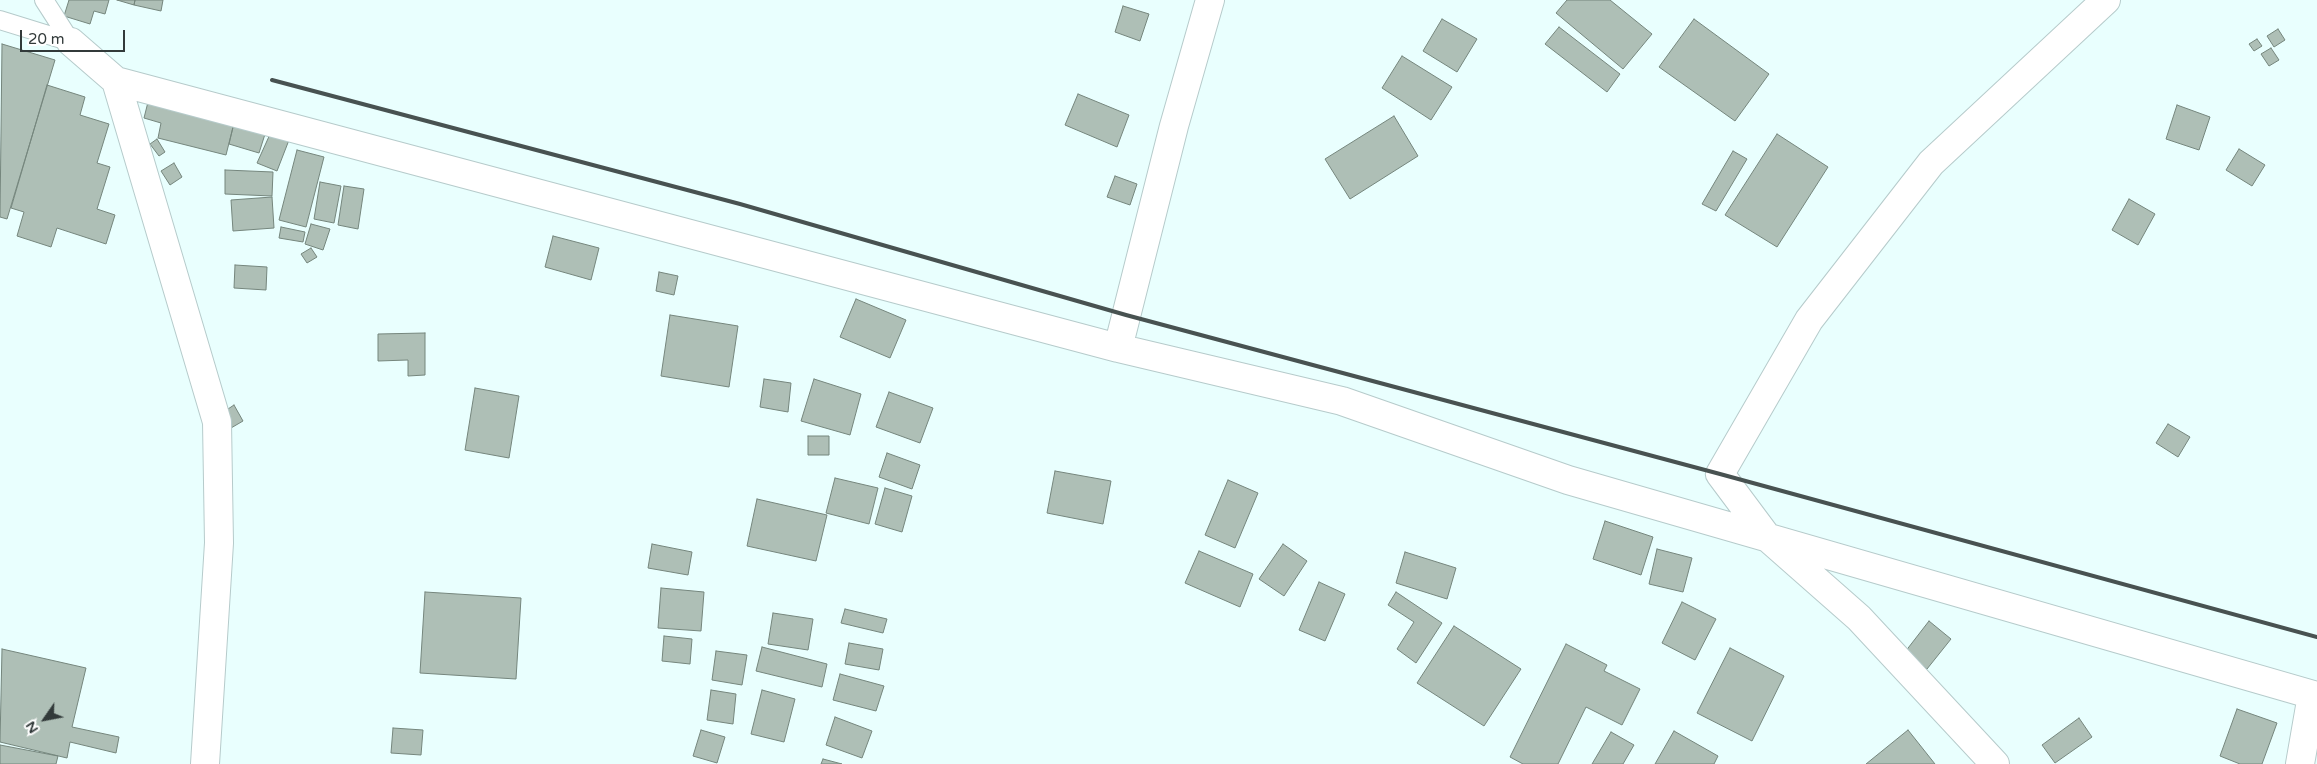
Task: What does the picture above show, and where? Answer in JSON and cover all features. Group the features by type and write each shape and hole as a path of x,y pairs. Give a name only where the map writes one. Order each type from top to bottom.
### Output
{"street":[{"path":"1118,348 1174,126 1210,0"},
{"path":"1995,764 1859,618 1767,537 1720,474 1809,320 1930,163 2106,0"},
{"path":"71,42 116,80 1118,348 1342,401 1568,480 2314,696 2300,764"},
{"path":"116,80 217,422 220,543 205,764"}],"lane":[{"path":"44,0 71,42"},
{"path":"0,20 71,42"}],"building":[{"path":"69,0 109,0 105,14 94,11 90,24 64,16"},
{"path":"117,0 135,0 134,5"},
{"path":"135,0 163,0 161,11 134,5"},
{"path":"1567,0 1610,0 1652,34 1623,69 1556,13"},
{"path":"1123,6 1149,14 1140,41 1115,32"},
{"path":"1442,19 1477,39 1457,72 1423,51"},
{"path":"1694,19 1769,74 1735,121 1659,67"},
{"path":"1559,27 1620,74 1607,92 1545,44"},
{"path":"2278,29 2285,40 2274,47 2267,36"},
{"path":"2257,39 2262,46 2254,51 2249,44"},
{"path":"2,44 55,60 7,219 0,217"},
{"path":"2271,48 2279,60 2269,66 2261,54"},
{"path":"1402,56 1452,87 1431,120 1382,88"},
{"path":"47,85 85,97 80,115 109,124 97,163 110,167 97,209 115,215 106,244 57,228 51,247 17,236 24,212 11,208"},
{"path":"1078,94 1129,115 1117,147 1065,125"},
{"path":"148,102 234,123 226,155 158,138 161,123 144,118"},
{"path":"2177,105 2210,117 2199,150 2166,139"},
{"path":"1394,116 1418,156 1350,199 1325,159"},
{"path":"234,123 266,131 259,153 229,144"},
{"path":"271,132 289,140 277,171 257,163"},
{"path":"1777,134 1828,167 1777,247 1725,215"},
{"path":"157,139 165,152 159,156 150,144"},
{"path":"2239,149 2265,165 2252,186 2226,170"},
{"path":"297,150 324,157 306,227 279,220"},
{"path":"1733,151 1747,159 1716,211 1702,204"},
{"path":"174,163 182,177 170,185 161,171"},
{"path":"225,170 273,172 272,196 225,194"},
{"path":"1115,176 1137,184 1130,205 1107,197"},
{"path":"320,182 341,186 334,223 314,219"},
{"path":"344,186 364,189 358,229 338,225"},
{"path":"272,197 274,228 233,231 231,200"},
{"path":"2129,199 2155,214 2138,245 2112,230"},
{"path":"311,224 330,229 323,250 305,244"},
{"path":"281,227 305,232 303,242 279,238"},
{"path":"553,236 599,248 591,280 545,267"},
{"path":"311,248 317,257 307,263 301,254"},
{"path":"235,265 267,267 266,290 234,288"},
{"path":"659,272 678,276 674,295 656,291"},
{"path":"856,299 906,320 890,358 840,337"},
{"path":"670,315 738,326 729,387 661,376"},
{"path":"425,333 425,375 408,376 408,360 378,361 378,334"},
{"path":"764,379 791,383 788,412 760,407"},
{"path":"814,379 861,394 850,435 801,421"},
{"path":"475,388 519,396 509,458 465,450"},
{"path":"889,392 933,408 920,443 876,427"},
{"path":"234,405 243,421 231,428 222,413"},
{"path":"2168,424 2190,437 2178,457 2156,443"},
{"path":"808,436 829,436 829,455 808,455"},
{"path":"887,453 920,465 912,489 879,477"},
{"path":"1055,471 1111,481 1103,524 1047,513"},
{"path":"835,478 878,488 869,524 826,513"},
{"path":"1228,480 1258,493 1235,548 1205,535"},
{"path":"885,488 912,496 902,532 875,524"},
{"path":"757,499 827,515 816,561 747,546"},
{"path":"1605,521 1653,537 1641,575 1593,559"},
{"path":"652,544 692,552 688,575 648,568"},
{"path":"1283,544 1307,561 1284,596 1259,579"},
{"path":"1657,549 1692,558 1683,592 1649,584"},
{"path":"1199,551 1253,574 1240,607 1185,583"},
{"path":"1405,552 1456,568 1447,599 1396,583"},
{"path":"1319,582 1345,594 1325,641 1299,630"},
{"path":"661,588 704,592 701,631 658,628"},
{"path":"425,592 521,598 516,679 420,673"},
{"path":"1396,592 1442,623 1416,663 1397,649 1414,622 1388,605"},
{"path":"1682,602 1716,619 1695,660 1662,643"},
{"path":"845,609 887,619 883,633 841,623"},
{"path":"773,613 813,619 808,650 768,644"},
{"path":"1929,621 1951,639 1927,669 1905,652"},
{"path":"1454,626 1521,669 1484,726 1417,683"},
{"path":"664,636 692,639 690,664 662,661"},
{"path":"849,643 883,649 879,670 845,664"},
{"path":"1566,644 1607,665 1604,671 1640,689 1622,725 1586,707 1558,764 1523,764 1510,757"},
{"path":"762,647 827,664 822,687 756,671"},
{"path":"1730,648 1784,676 1752,741 1697,713"},
{"path":"2,649 86,668 72,727 119,737 116,753 70,742 67,758 0,742"},
{"path":"716,651 747,655 742,685 712,680"},
{"path":"840,674 884,686 876,711 833,700"},
{"path":"711,690 736,694 733,724 707,720"},
{"path":"762,690 795,699 784,742 751,734"},
{"path":"2237,709 2277,723 2262,764 2240,764 2220,756"},
{"path":"835,717 872,731 862,758 826,745"},
{"path":"2079,718 2092,737 2055,763 2042,745"},
{"path":"393,728 423,730 421,755 391,753"},
{"path":"701,730 725,737 717,763 693,756"},
{"path":"1908,730 1935,764 1866,764"},
{"path":"1674,731 1718,756 1714,764 1655,764"},
{"path":"1611,732 1634,745 1623,764 1592,764"},
{"path":"0,745 58,756 56,764 0,764"},
{"path":"823,759 842,764 821,764"}],"railway":[{"path":"272,80 740,204 1126,315 1720,474 2317,637"}]}
